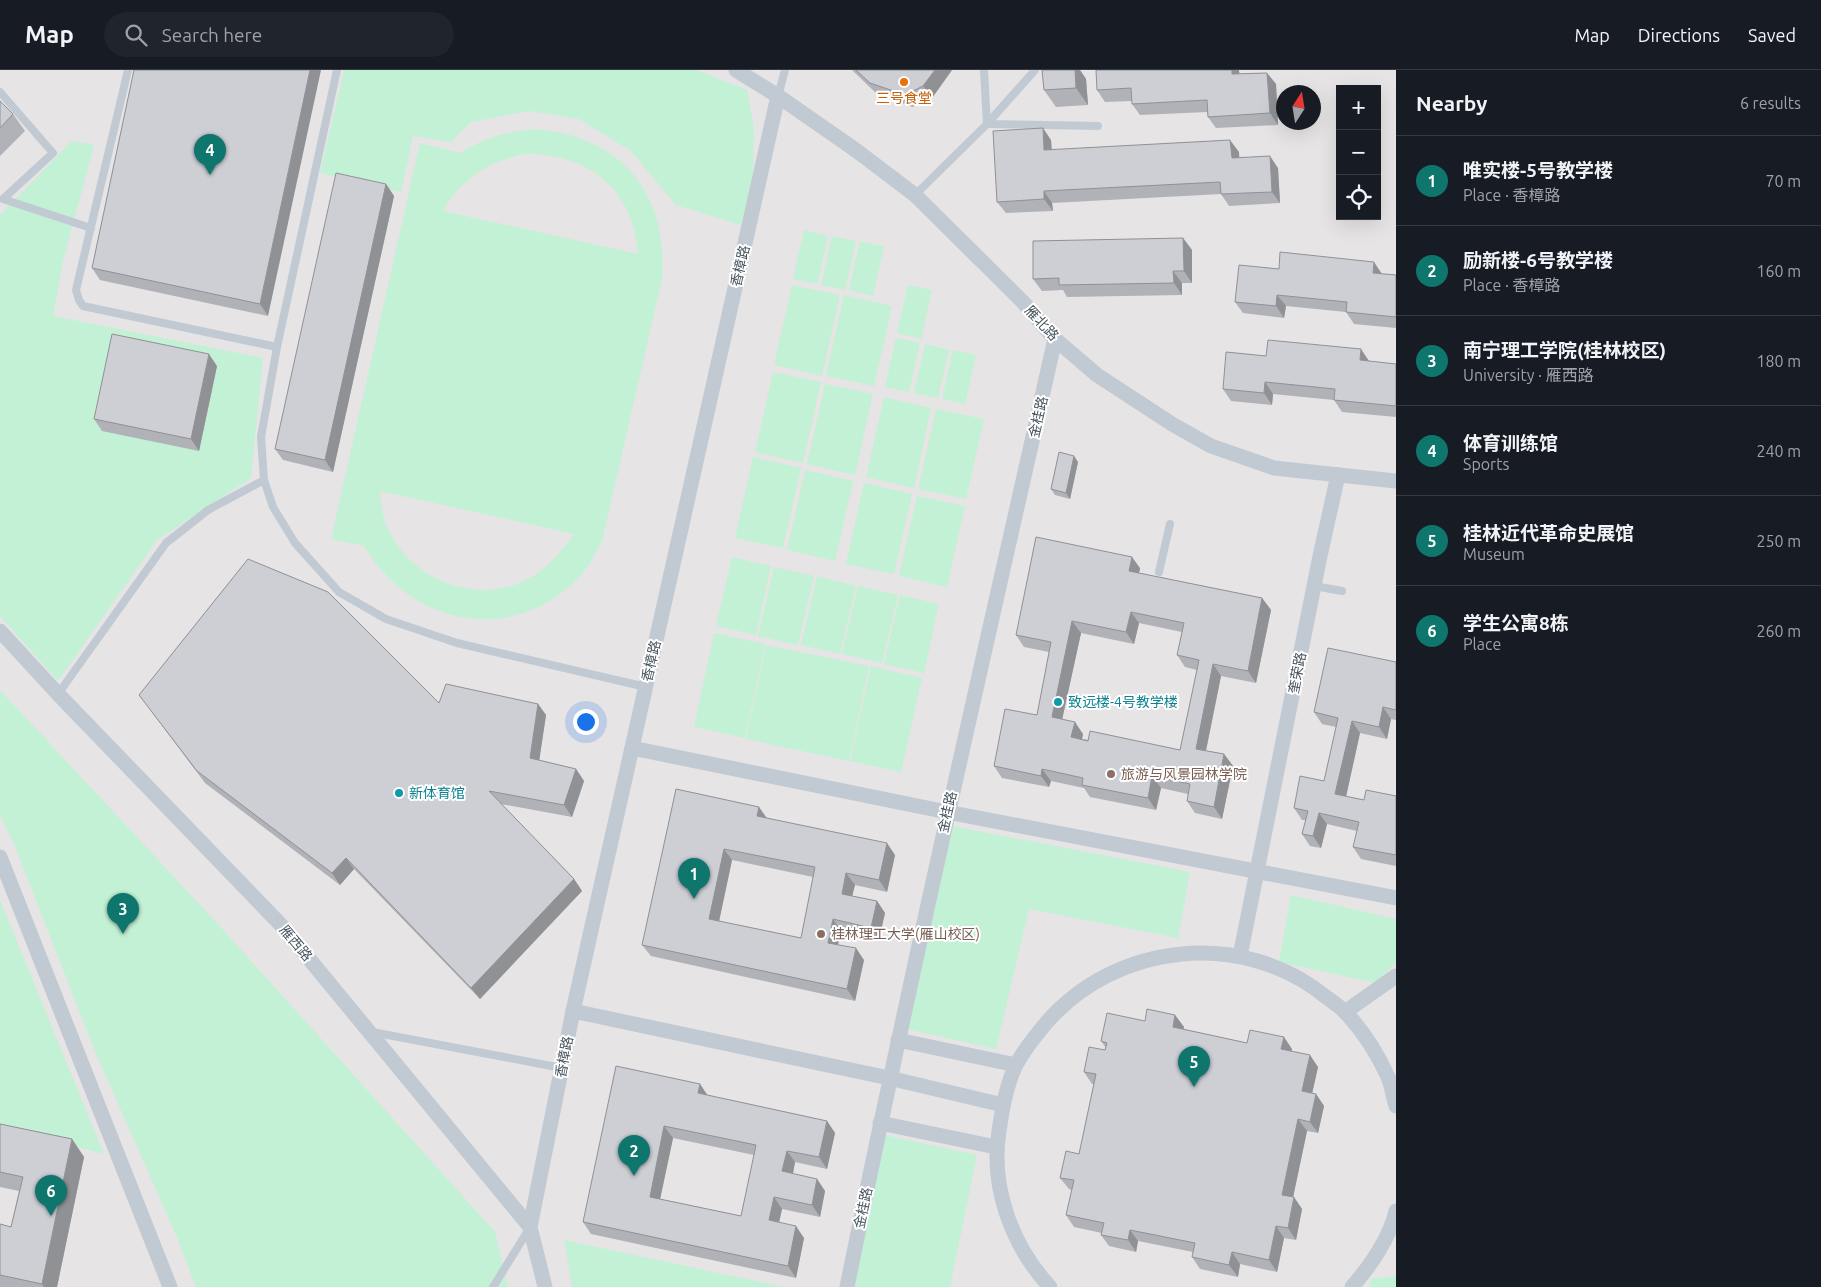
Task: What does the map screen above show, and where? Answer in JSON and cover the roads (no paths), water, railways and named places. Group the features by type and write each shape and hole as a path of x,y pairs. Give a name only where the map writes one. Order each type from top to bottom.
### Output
{"street":[{"name":"雁北路","path":"736,70 778,96 915,195 1022,301 1055,339 1098,376 1172,424 1211,446 1274,468 1396,481"},
{"name":"香樟路","path":"530,1227 573,1011 778,96"},
{"name":"金桂路","path":"847,1287 889,1078 947,812 1055,339"},
{"name":"奎荣路","path":"1240,956 1338,475"},
{"name":"雁西路","path":"0,631 58,694 282,926 530,1227 545,1287"},
{"path":"632,748 947,812 1258,870 1396,898"},
{"path":"0,857 170,1287"},
{"path":"1050,1287 1026,1256 1010,1225 1002,1195 996,1147 1003,1105 1016,1065 1035,1036 1056,1012 1081,990 1110,973 1140,962 1173,954 1207,953 1240,956 1302,979 1345,1012 1368,1042 1388,1077 1396,1106"},
{"path":"1345,1012 1396,976"},
{"path":"573,1011 889,1078 1003,1105"},
{"path":"898,1040 1016,1065"},
{"path":"880,1122 996,1147"},
{"path":"1352,1287 1378,1252 1396,1211"}],"lane":[{"path":"128,70 76,290 79,300 83,306 277,347"},
{"path":"337,70 277,347 261,437 264,480 273,507 295,543 338,592 386,619 457,643 646,687"},
{"path":"778,96 785,70"},
{"path":"984,70 988,124"},
{"path":"915,195 988,124 1035,70"},
{"path":"0,92 53,153 2,201 91,228"},
{"path":"988,124 1098,126"},
{"path":"58,694 166,543 208,510 264,480"},
{"path":"1159,572 1170,524"},
{"path":"1314,586 1342,592"},
{"path":"369,1031 562,1068"},
{"path":"493,1287 530,1227"}],"place":[{"name":"三号食堂","path":"904,82"},
{"name":"体育训练馆","path":"210,175"},
{"name":"致远楼-4号教学楼","path":"1058,702"},
{"name":"旅游与风景园林学院","path":"1111,774"},
{"name":"新体育馆","path":"399,793"},
{"name":"唯实楼-5号教学楼","path":"694,899"},
{"name":"南宁理工学院(桂林校区)","path":"123,934"},
{"name":"桂林理工大学(雁山校区)","path":"821,934"},
{"name":"桂林近代革命史展馆","path":"1194,1087"},
{"name":"励新楼-6号教学楼","path":"634,1176"},
{"name":"学生公寓8栋","path":"51,1216"}]}
